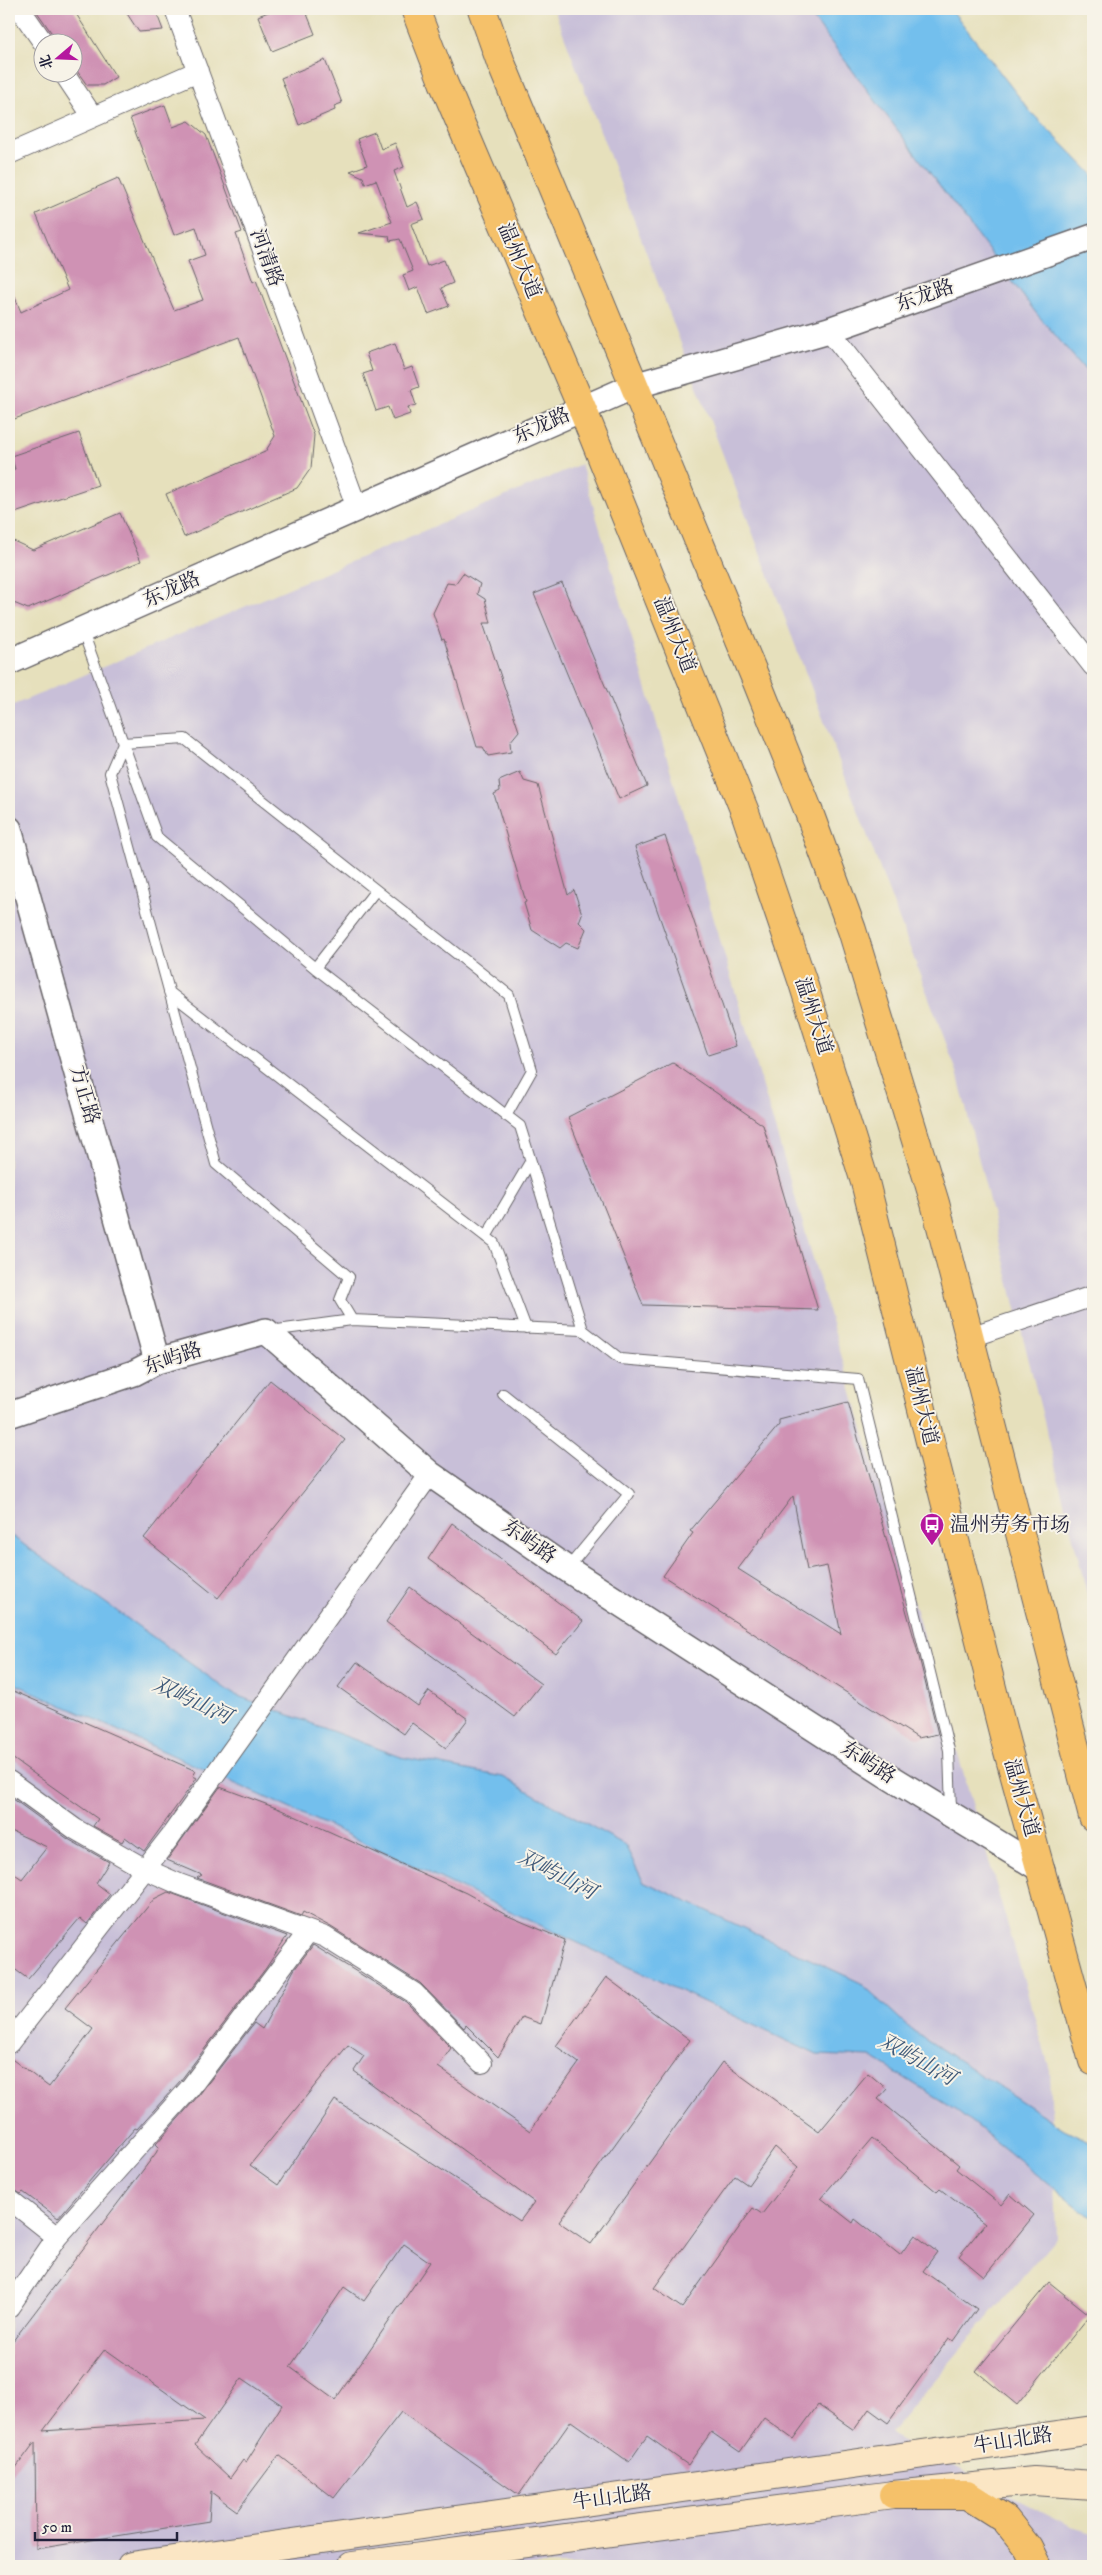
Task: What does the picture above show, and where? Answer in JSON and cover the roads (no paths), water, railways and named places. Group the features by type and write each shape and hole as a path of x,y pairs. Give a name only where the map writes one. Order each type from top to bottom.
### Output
{"main road":[{"name":"温州大道","path":"415,9 443,82 582,408 745,812 806,993 865,1182 1006,1744 1093,2061"},
{"path":"482,9 501,63 808,807 852,930 935,1204 1093,1817"},
{"name":"牛山北路","path":"131,2566 942,2452 1081,2430 1093,2430"},
{"name":"牛山北路","path":"352,2566 892,2495 1034,2481 1093,2486"},
{"path":"892,2495 967,2495 1005,2519 1028,2548 1037,2566"}],"street":[{"path":"20,9 36,32"},
{"name":"河清路","path":"175,9 357,508"},
{"path":"9,154 198,71"},
{"path":"69,82 92,117"},
{"name":"东龙路","path":"9,662 634,386 829,330 1093,237"},
{"path":"829,330 1093,666"},
{"name":"方正路","path":"9,829 158,1361"},
{"path":"970,1337 1093,1296"},
{"name":"东屿路","path":"9,1414 134,1373 158,1361 266,1331 430,1474 567,1569 1042,1870"},
{"path":"9,2043 145,1869 211,1780 430,1474"},
{"path":"9,1781 75,1829 145,1869 178,1884 325,1937 414,1993 482,2063"},
{"path":"9,2307 57,2237 190,2088 308,1932"},
{"path":"9,2199 57,2237"}],"lane":[{"path":"82,629 157,837 315,968 520,1126 583,1330 620,1359 858,1379 949,1750 951,1814"},
{"path":"123,743 185,739 509,995 532,1070 506,1116"},
{"path":"123,743 110,773 216,1164 349,1277 340,1300 352,1320"},
{"path":"315,968 376,890"},
{"path":"170,992 494,1243 526,1328"},
{"path":"486,1237 530,1162"},
{"path":"266,1331 352,1320 583,1330"},
{"path":"503,1394 629,1494 567,1569"}],"water":[{"path":"806,9 951,9 1030,111 1093,175 1093,379 1036,313"},
{"name":"双屿山河","path":"9,1534 233,1694 401,1757 503,1777 625,1845 643,1881 861,1983 912,2030 1064,2129 1093,2143 1093,2216 1083,2211 955,2109 871,2057 817,2055 333,1828 9,1681"}],"place":[{"name":"温州劳务市场","path":"932,1546"}]}
